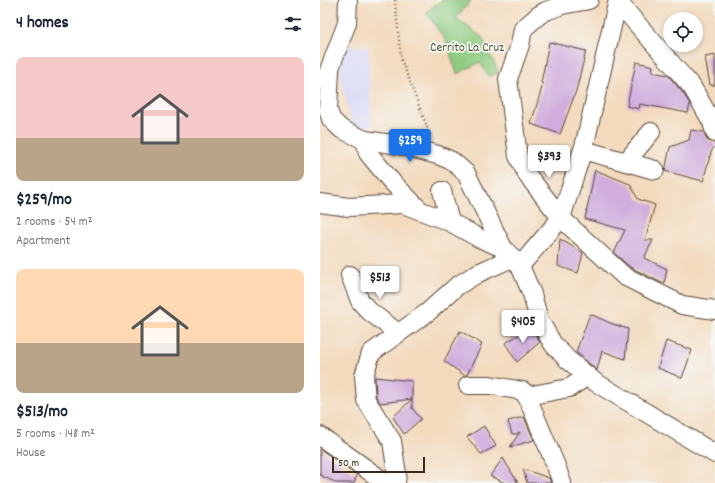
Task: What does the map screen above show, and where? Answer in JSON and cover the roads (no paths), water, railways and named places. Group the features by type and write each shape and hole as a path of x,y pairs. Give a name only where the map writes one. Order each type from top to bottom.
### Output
{"street":[{"path":"320,95 347,23 348,0"},
{"path":"589,0 562,5 546,11 523,29 520,45 508,79 518,156 528,176 561,218 624,276 682,305 715,310"},
{"path":"618,1 692,86 712,122 715,133"},
{"path":"396,483 397,474 392,441 366,400 364,376 371,354 428,312 457,286 478,273 511,258 561,218 583,150 618,1"},
{"path":"330,71 328,109 332,118 341,129 365,140 399,144 438,155 452,161 466,172 511,258 532,294 540,320 553,344 567,359 595,382 715,454"},
{"path":"626,162 651,132"},
{"path":"365,140 368,153 392,182 420,210"},
{"path":"583,150 654,170"},
{"path":"442,191 450,222"},
{"path":"320,202 349,207 403,204 450,222 511,258"},
{"path":"350,275 360,300 369,311 398,333"},
{"path":"527,396 569,388 588,376"},
{"path":"468,385 490,385 523,391 527,396 562,483"},
{"path":"320,436 386,483"}],"park label":[{"name":"Cerrito La Cruz","path":"467,48"}]}
